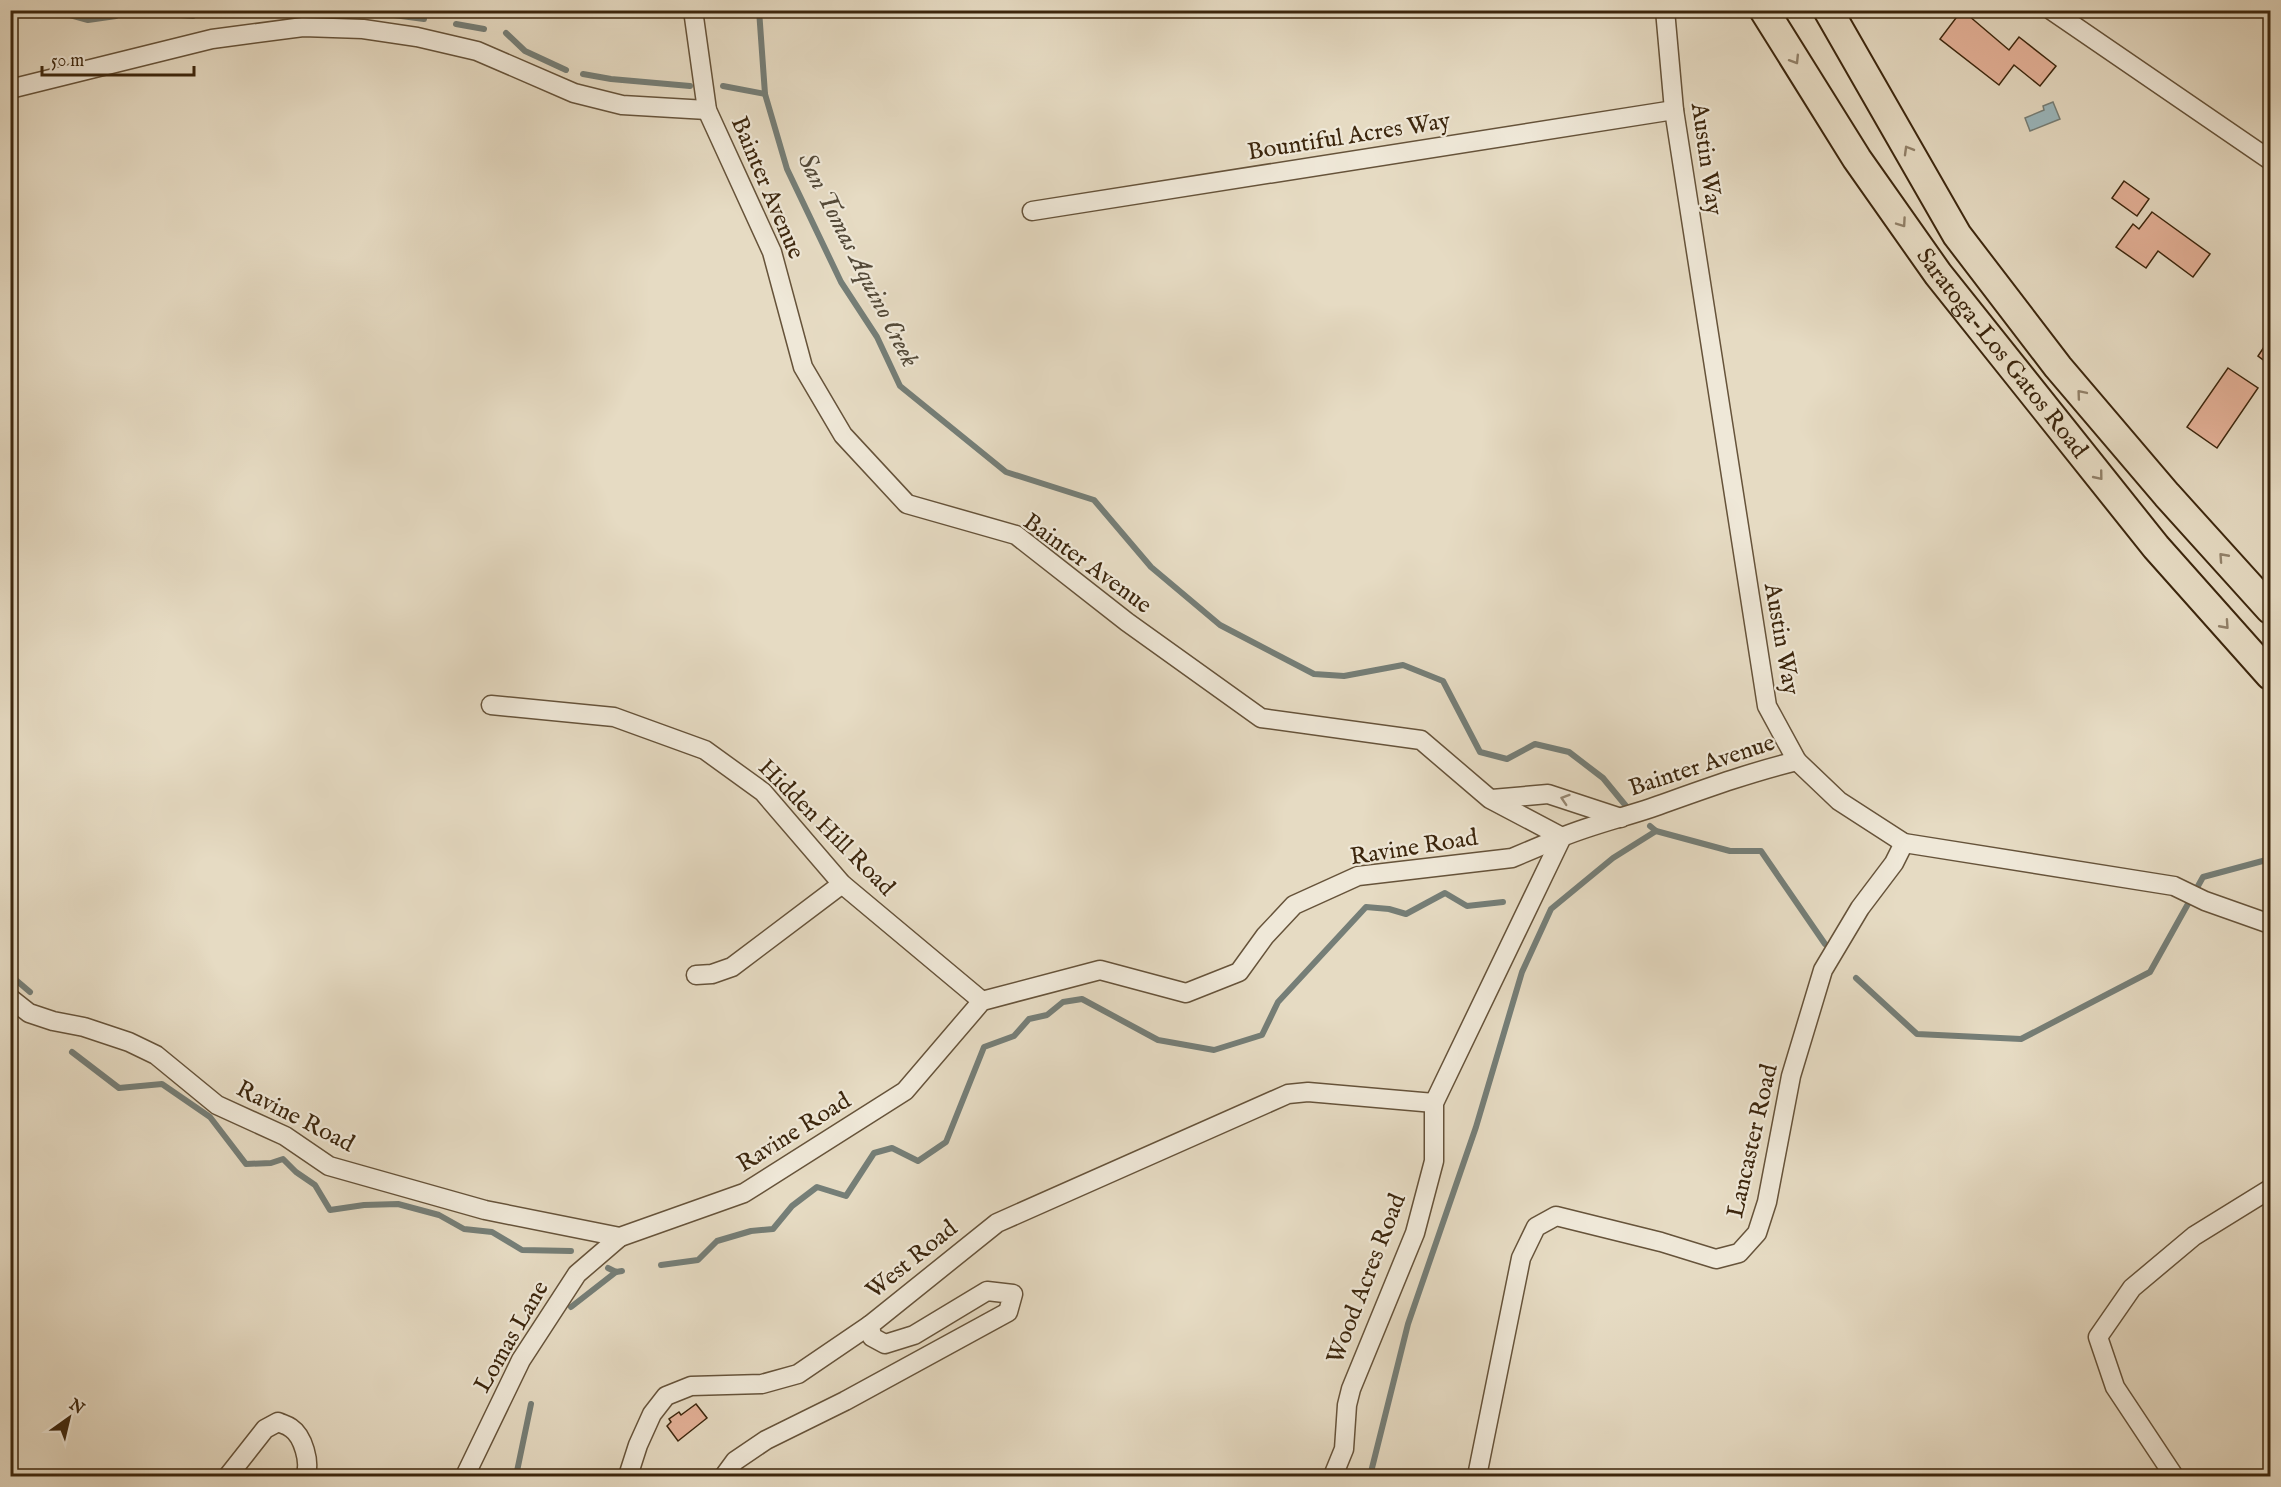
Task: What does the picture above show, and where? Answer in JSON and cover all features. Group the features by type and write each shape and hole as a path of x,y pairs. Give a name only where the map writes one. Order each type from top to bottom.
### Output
{"main road":[{"name":"Saratoga-Los Gatos Road","path":"1764,10 1857,159 1938,274 2156,547 2271,675"},
{"name":"Saratoga-Los Gatos Road","path":"1828,10 1957,235 2058,367 2167,495 2271,609"}],"street":[{"name":"Bainter Avenue","path":"693,10 707,110 772,252 803,367 843,435 907,504 1016,535 1126,622 1261,718 1421,740 1491,799 1562,837 1583,828 1621,818 1768,768 1797,761"},
{"name":"Austin Way","path":"1665,10 1674,110 1767,706 1797,761 1839,801 1904,843 2174,886 2205,901 2271,924"},
{"path":"2051,10 2271,159"},
{"path":"10,89 212,39 303,27 363,29 417,37 477,51 574,93 622,105 707,110"},
{"name":"Bountiful Acres Way","path":"1032,211 1674,110"},
{"name":"Hidden Hill Road","path":"491,705 614,717 705,750 763,792 842,884 982,1001"},
{"name":"Bainter Avenue","path":"1491,799 1548,794 1621,818"},
{"name":"Ravine Road","path":"10,998 29,1013 129,1042 156,1055 217,1105 285,1136 329,1166 484,1210 620,1237 744,1193 905,1091 982,1001 1100,970 1186,993 1239,972 1266,936 1294,905 1358,876 1512,858 1562,837"},
{"name":"Wood Acres Road","path":"1333,1476 1344,1449 1351,1389 1415,1233 1434,1161 1434,1103 1562,837"},
{"name":"Lancaster Road","path":"1477,1476 1521,1258 1536,1227 1556,1216 1661,1242 1716,1259 1739,1252 1757,1233 1767,1202 1791,1076 1823,970 1860,908 1894,863 1904,843"},
{"path":"696,975 712,974 732,967 842,884"},
{"name":"West Road","path":"724,1476 735,1461 766,1440 845,1401 1008,1312 1013,1294 987,1291 914,1335 885,1344 872,1337 870,1325 997,1223 1288,1094 1308,1092 1434,1103"},
{"path":"2174,1476 2115,1387 2098,1337 2132,1288 2194,1236 2271,1189"},
{"name":"Lomas Lane","path":"465,1476 521,1360 577,1274 620,1237"},
{"path":"628,1476 638,1445 652,1414 666,1396 691,1386 762,1384 798,1374 870,1325"},
{"path":"228,1476 265,1429 278,1422 292,1428 301,1440 306,1458 305,1476"}],"water":[{"path":"2053,102 2060,119 2030,131 2025,118 2044,110 2043,106"}],"building":[{"path":"1962,10 2009,50 2019,37 2056,66 2040,86 2014,65 1999,85 1940,39"},
{"path":"2124,181 2149,199 2137,216 2112,198"},
{"path":"2152,212 2210,254 2193,277 2158,251 2146,268 2116,247 2133,224 2139,229"},
{"path":"2270,338 2270,365 2258,356"},
{"path":"2228,368 2258,388 2217,448 2187,427"},
{"path":"696,1404 707,1418 678,1441 667,1426 671,1422 669,1419 679,1412 681,1415"}],"waterway":[{"path":"52,10 88,20 116,16"},
{"path":"356,10 424,19"},
{"name":"San Tomas Aquino Creek","path":"759,10 765,94 787,169 841,282 877,337 900,386 1006,472 1094,500 1151,567 1220,625 1314,674 1344,676 1403,665 1443,681 1480,752 1507,759 1535,744 1569,752 1603,778 1626,806"},
{"path":"145,12 193,16"},
{"path":"456,24 484,29"},
{"path":"506,33 525,51 566,70"},
{"path":"583,74 611,79 690,86"},
{"path":"723,86 765,94"},
{"name":"San Tomas Aquino Creek","path":"1650,826 1656,831 1730,851 1761,851 1825,944"},
{"path":"1370,1476 1408,1324 1476,1127 1522,972 1551,909 1613,858 1656,831"},
{"name":"San Tomas Aquino Creek","path":"1856,978 1917,1034 2021,1039 2150,972 2203,877 2270,859"},
{"path":"661,1265 698,1260 717,1241 751,1231 773,1229 792,1206 817,1187 846,1196 874,1153 892,1148 918,1161 946,1142 984,1047 1014,1036 1029,1019 1047,1015 1063,1002 1082,999 1158,1040 1214,1050 1262,1035 1278,1002 1366,907 1389,909 1406,914 1445,893 1467,906 1503,902"},
{"path":"10,975 30,992"},
{"path":"72,1052 119,1088 162,1084 210,1117 246,1164 271,1163 283,1159 296,1172 315,1185 330,1210 364,1205 398,1204 439,1215 464,1229 492,1232 522,1250 571,1251"},
{"path":"608,1268 616,1272 622,1271"},
{"path":"571,1307 616,1272"},
{"path":"516,1476 531,1404"}]}
